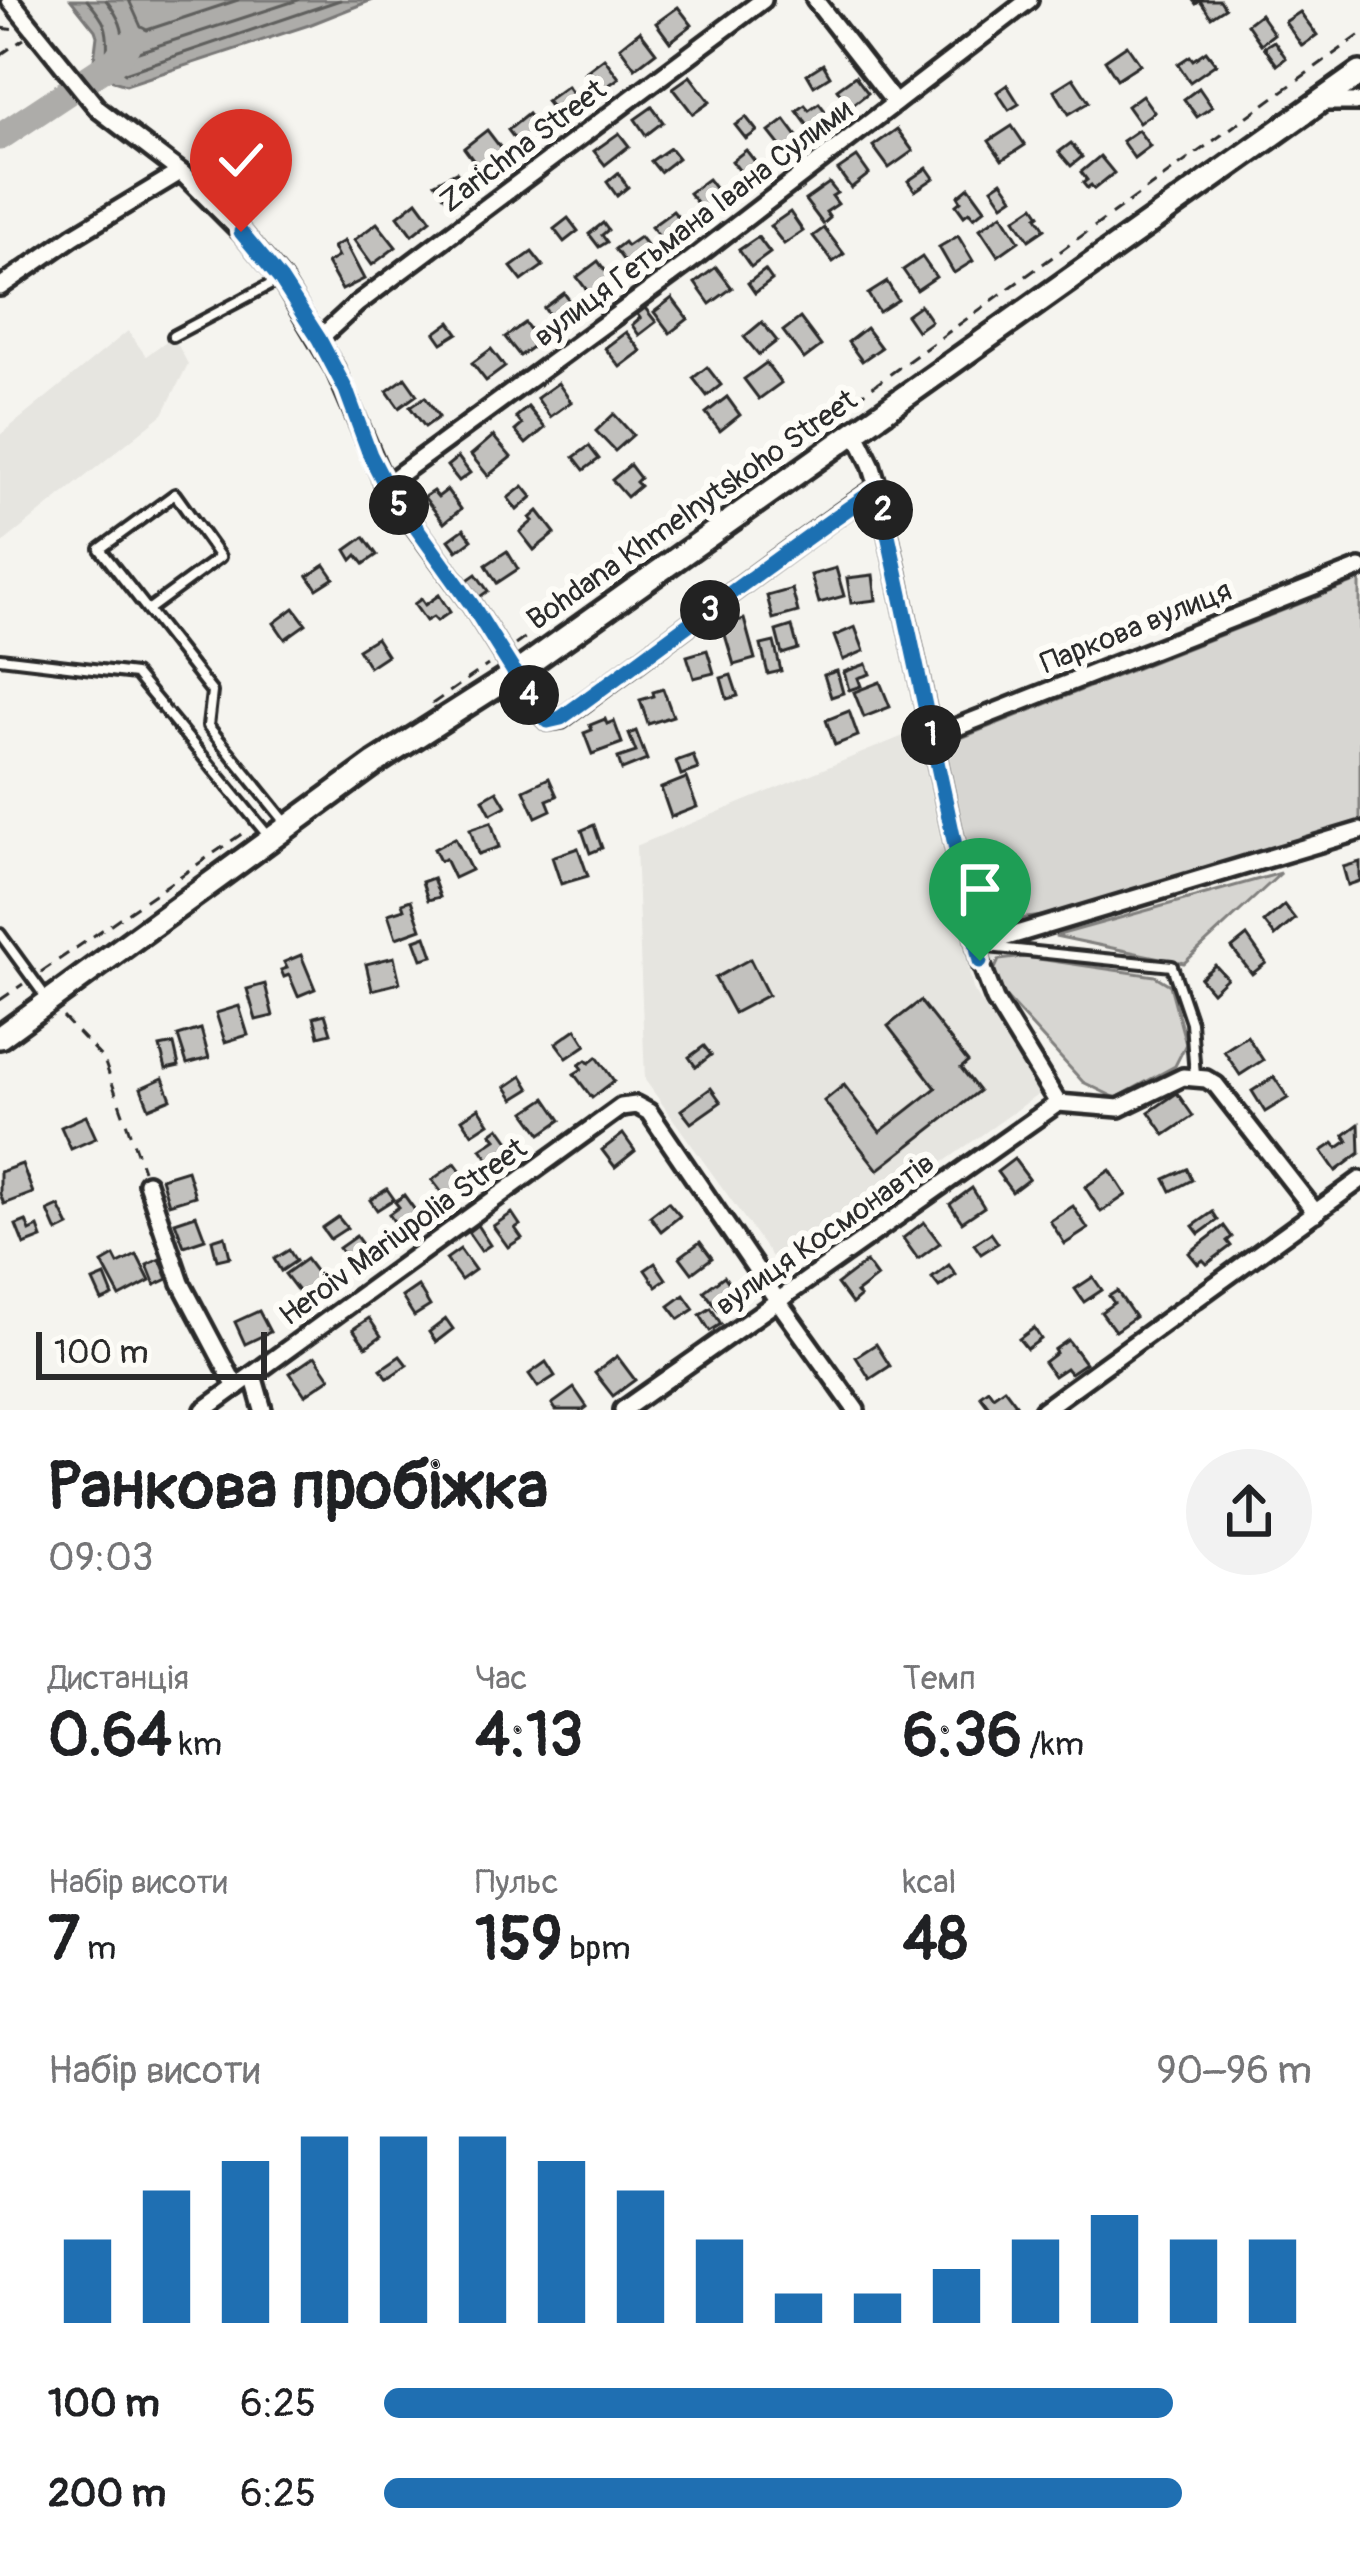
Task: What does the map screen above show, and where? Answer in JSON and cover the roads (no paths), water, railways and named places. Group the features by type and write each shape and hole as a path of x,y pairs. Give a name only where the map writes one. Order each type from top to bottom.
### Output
{"main road":[{"name":"Bohdana Khmelnytskoho Street","path":"0,1037 273,829 855,431 1360,73"}],"street":[{"path":"10,0 93,103 180,172 281,280 346,390 385,484 548,721 561,718 673,639 774,560 878,488"},
{"name":"Zarichna Street","path":"319,339 357,304 763,0"},
{"path":"814,0 895,103"},
{"name":"вулиця Гетьмана Івана Сулими","path":"385,484 689,262 1029,0"},
{"path":"1318,102 1360,102"},
{"path":"0,287 180,172"},
{"path":"855,431 878,488 977,946 995,1000 1058,1103 1119,1108 1183,1077 1195,1076 1216,1085 1316,1213"},
{"name":"Паркова вулиця","path":"932,737 1360,568"},
{"path":"977,946 1360,831"},
{"name":"вулиця Космонавтів","path":"623,1410 1058,1103"},
{"name":"Heroiv Mariupolia Street","path":"204,1410 230,1397 253,1375 621,1107 636,1105 649,1112 778,1301"},
{"path":"1042,1410 1360,1180"},
{"path":"147,1183 181,1283 230,1397"},
{"path":"778,1301 856,1410"},
{"path":"253,1375 263,1410"}],"lane":[{"path":"173,336 281,280"},
{"path":"148,610 220,557 175,494 100,549 212,692 208,726 273,829"},
{"path":"0,658 135,674 273,829"},
{"path":"0,934 49,1001"},
{"path":"977,946 1172,966 1191,1022 1195,1076"}],"water":[{"path":"71,0 372,0 126,85 113,81 94,60 95,30"}],"waterway":[{"path":"0,137 116,60 127,45"}]}
